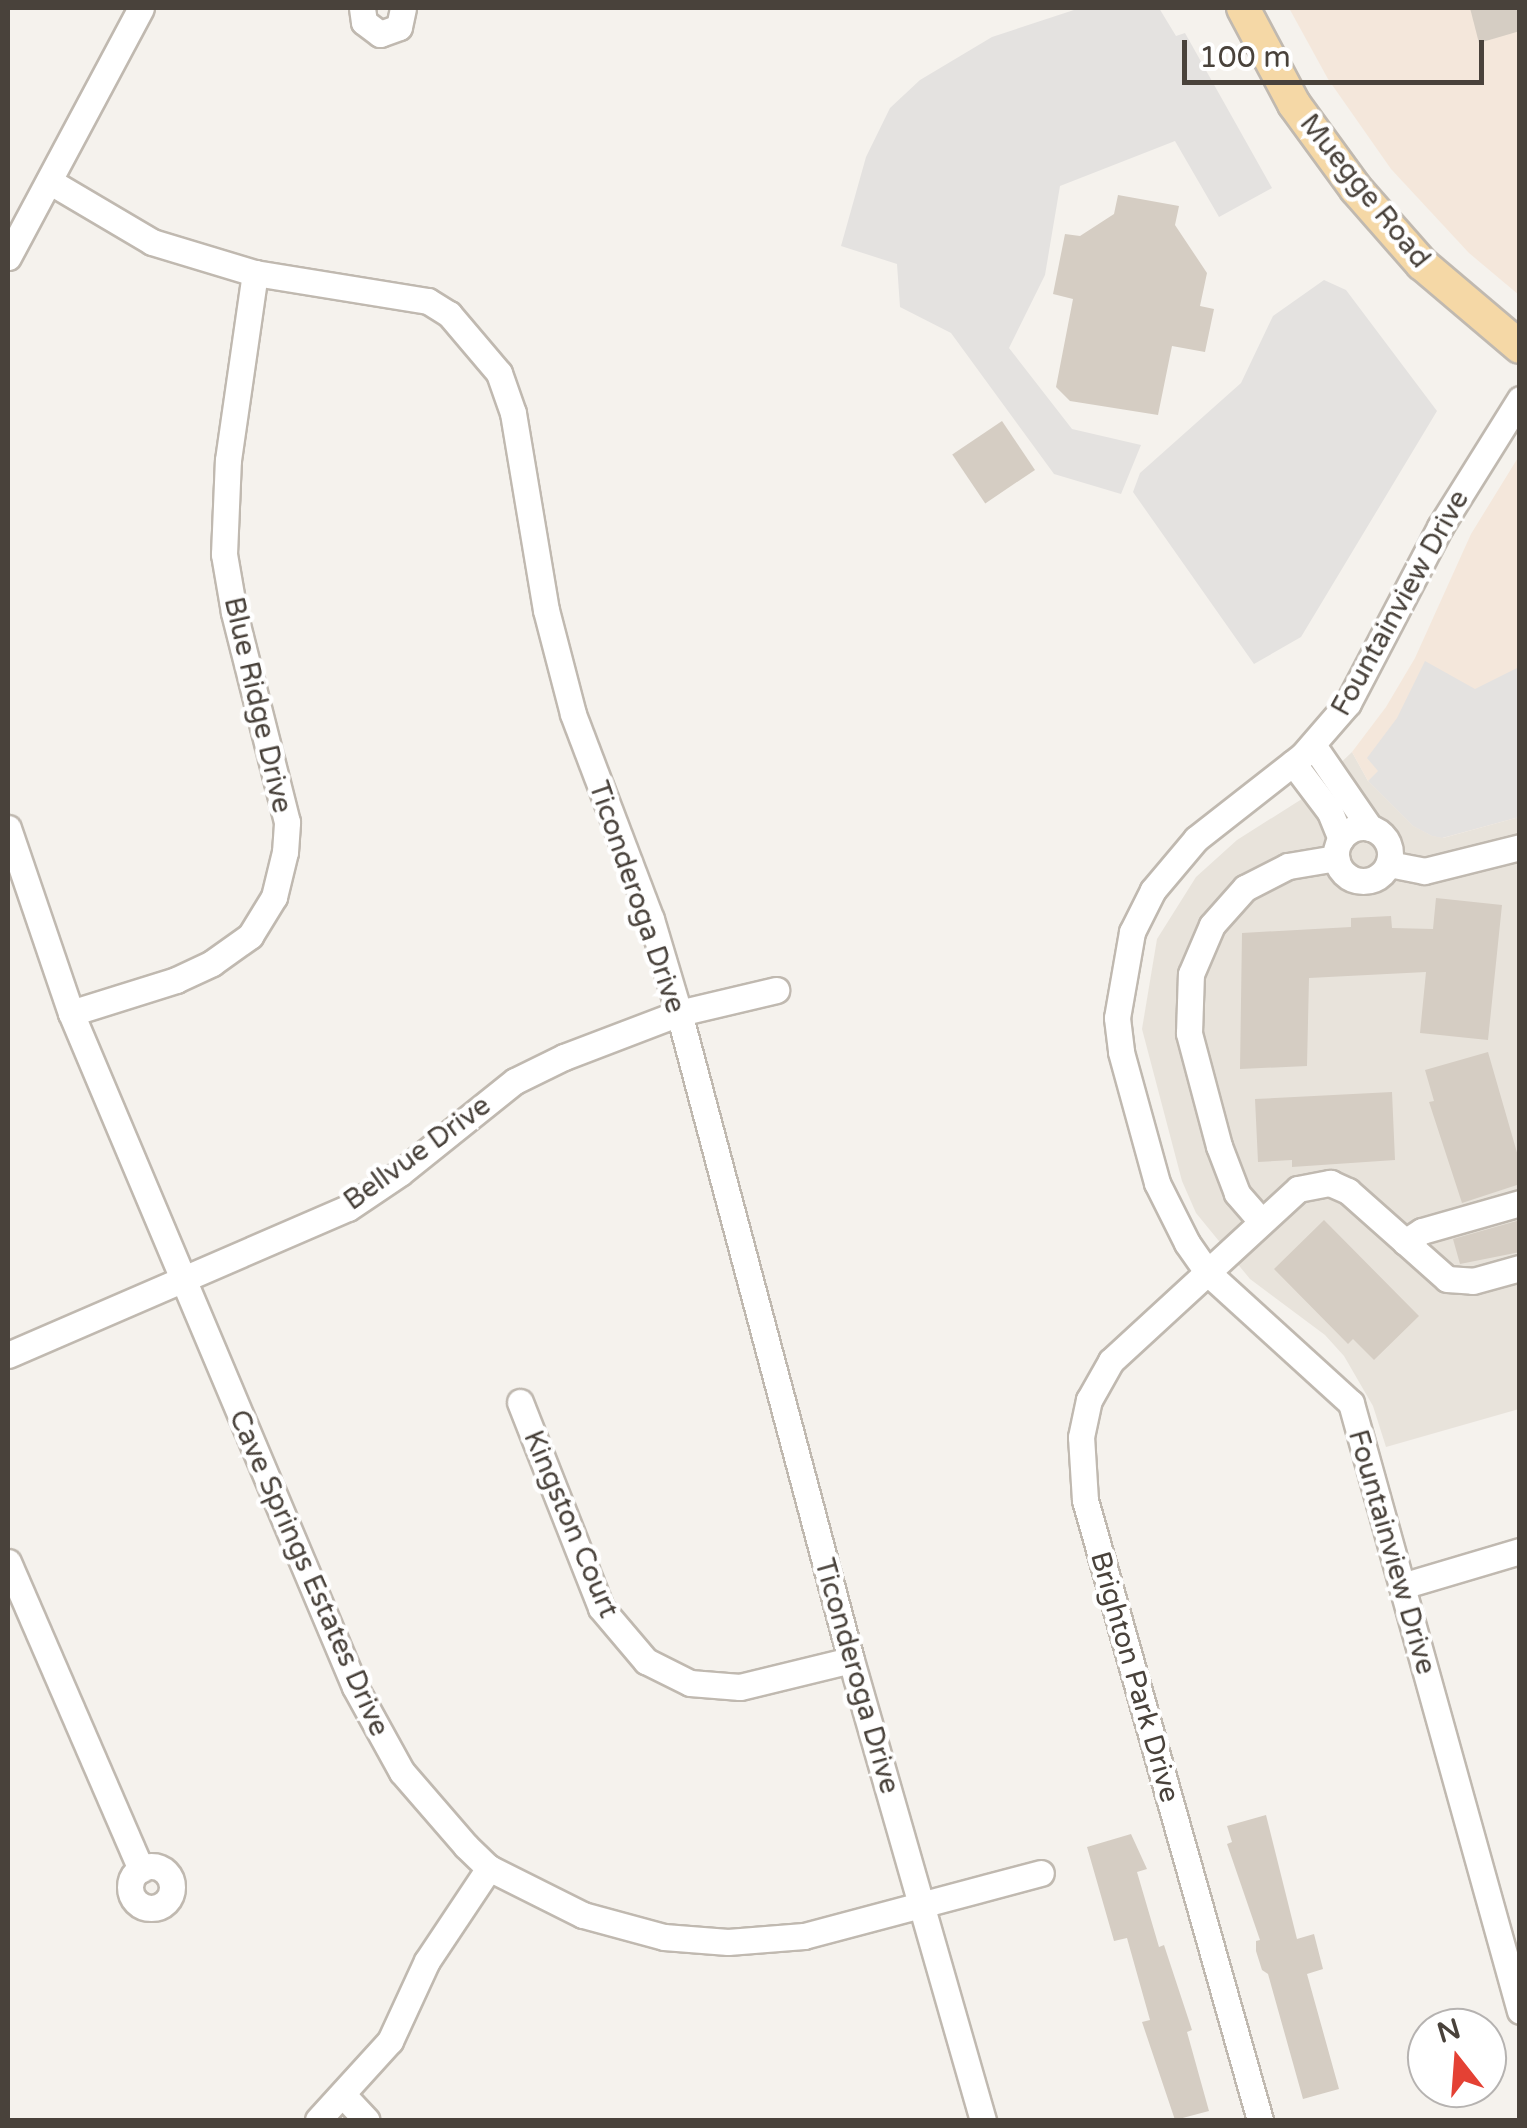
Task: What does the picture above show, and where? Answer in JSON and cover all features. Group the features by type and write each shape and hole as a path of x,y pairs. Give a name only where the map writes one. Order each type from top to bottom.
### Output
{"main road":[{"name":"Muegge Road","path":"1244,8 1294,104 1356,189 1422,264 1520,347"}],"street":[{"path":"8,256 142,8"},
{"path":"334,8 362,10 368,28 387,34 403,21 404,8"},
{"name":"Ticonderoga Drive","path":"49,181 152,242 254,273 428,301 449,314 499,374 513,414 546,610 573,714 651,919 679,1013 851,1660 983,2120"},
{"name":"Blue Ridge Drive","path":"71,1013 212,963 250,936 278,882 287,822 234,612 222,519 254,273"},
{"name":"Fountainview Drive","path":"1520,399 1440,527 1348,703 1313,745 1196,840 1171,866 1140,912 1123,964 1117,1018 1121,1052 1139,1120 1168,1209 1208,1273 1350,1404 1520,2011"},
{"path":"1293,763 1330,812 1341,870 1357,881 1376,878 1389,864 1386,839 1370,828 1313,745"},
{"name":"Cave Springs Estates Drive","path":"8,828 71,1013 371,1719 402,1772 489,1868 583,1915 636,1932 694,1940 804,1936 1041,1873"},
{"path":"1262,1221 1237,1194 1218,1146 1189,1033 1191,974 1212,925 1246,888 1288,866 1338,848 1356,828 1370,828"},
{"path":"1389,864 1424,871 1520,846"},
{"name":"Bellvue Drive","path":"8,1355 348,1208 400,1173 514,1080 631,1029 776,990"},
{"name":"Brighton Park Drive","path":"1260,2120 1085,1500 1081,1437 1089,1400 1110,1360 1243,1244 1262,1221 1298,1190 1330,1183 1348,1191 1404,1242"},
{"path":"1520,1204 1422,1231 1404,1242 1447,1279 1459,1282 1520,1268"},
{"name":"Kingston Court","path":"520,1402 601,1608 646,1661 690,1682 740,1687 851,1660"},
{"path":"1402,1586 1520,1551"},
{"path":"8,1562 140,1869"},
{"path":"318,2120 344,2096 390,2041 427,1961 489,1868"},
{"path":"344,2096 366,2120"}],"shaded area":[{"path":"1080,8 1159,8 1176,36 1185,33 1272,188 1219,217 1175,141 1060,186 1045,275 1009,348 1072,429 1141,445 1121,494 1054,474 951,333 900,307 897,264 841,246 866,157 890,108 920,80 992,37"},
{"path":"1289,8 1519,8 1519,295 1469,253 1391,169 1328,79"},
{"path":"1324,280 1346,290 1437,411 1301,637 1254,664 1133,492 1140,473 1241,383 1273,316"},
{"path":"1519,456 1519,817 1442,838 1432,836 1413,826 1368,781 1352,752 1386,707 1415,658 1471,534"},
{"path":"1425,661 1475,689 1519,667 1519,817 1442,838 1432,836 1413,826 1368,781 1378,771 1367,758 1397,718"},
{"path":"1352,752 1368,781 1443,838 1519,817 1519,1409 1386,1447 1373,1406 1344,1356 1325,1335 1250,1279 1196,1213 1182,1181 1142,1029 1157,939 1196,877 1237,840 1305,797"}],"building":[{"path":"1470,8 1520,8 1520,31 1479,43"},
{"path":"1118,195 1179,206 1175,225 1207,273 1200,306 1214,309 1205,352 1172,346 1158,415 1070,401 1056,387 1073,299 1053,294 1065,234 1080,236 1114,214"},
{"path":"1002,421 1035,470 985,503 952,455"},
{"path":"1436,898 1502,905 1488,1040 1420,1033 1426,972 1309,978 1307,1066 1240,1069 1242,933 1351,927 1351,918 1391,916 1392,928 1433,929"},
{"path":"1488,1052 1520,1163 1520,1184 1462,1203 1429,1102 1434,1101 1425,1070"},
{"path":"1392,1092 1395,1160 1292,1167 1292,1160 1258,1162 1255,1099"},
{"path":"1324,1220 1419,1316 1374,1360 1353,1339 1348,1344 1274,1269"},
{"path":"1520,1220 1520,1252 1460,1264 1453,1239"},
{"path":"1266,1815 1297,1939 1314,1934 1323,1969 1307,1974 1339,2089 1303,2099 1268,1974 1262,1970 1256,1951 1256,1941 1260,1940 1227,1844 1232,1842 1227,1826"},
{"path":"1131,1834 1147,1869 1137,1872 1159,1947 1164,1945 1192,2030 1187,2032 1209,2111 1175,2120 1142,2022 1150,2020 1127,1938 1114,1941 1087,1847"}]}
